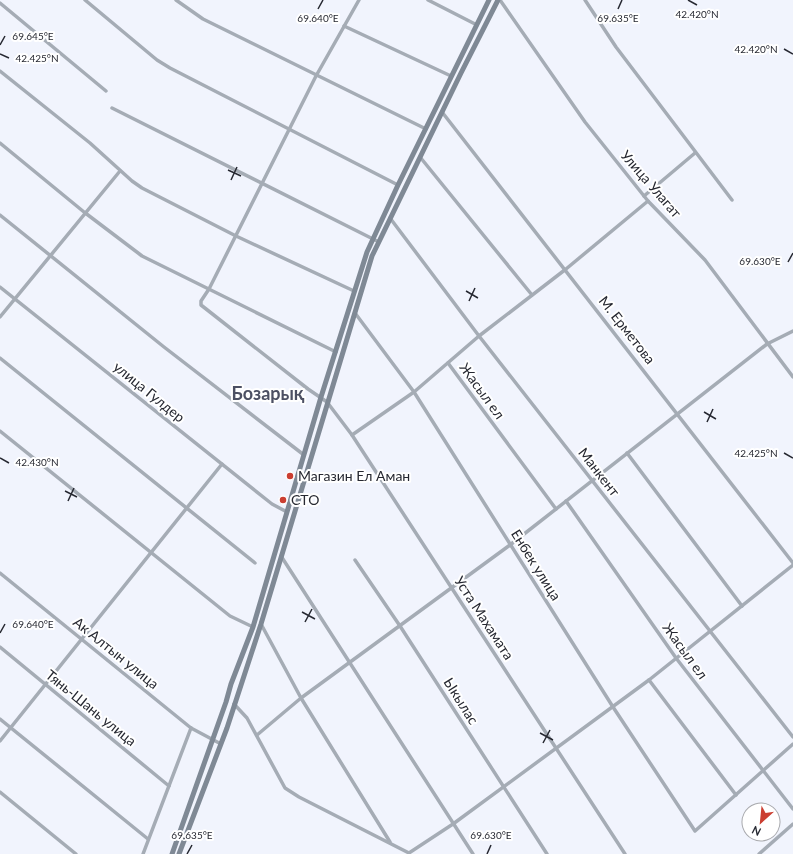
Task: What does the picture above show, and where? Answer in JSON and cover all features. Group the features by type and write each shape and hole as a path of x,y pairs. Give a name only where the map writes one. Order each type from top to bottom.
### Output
{"main road":[{"path":"172,854 231,684 253,627 305,456 321,397 354,291 373,239 451,76 490,0"},
{"path":"179,854 221,744 261,624 372,256 442,112 499,0"},
{"path":"442,97 448,100"}],"street":[{"path":"85,0 157,60 289,130 398,185"},
{"path":"176,0 203,19 426,129"},
{"path":"209,289 316,76 359,0"},
{"path":"428,0 477,25"},
{"name":"Улица Улагат","path":"499,0 585,122 648,202 705,260 793,378"},
{"path":"585,0 616,47 732,200"},
{"path":"0,3 58,49 106,91"},
{"path":"344,26 451,76"},
{"path":"0,71 90,143 120,171 142,188 236,236 354,291"},
{"path":"112,108 379,242"},
{"name":"М. Ерметова","path":"442,112 566,269 793,564"},
{"path":"0,143 84,212 142,256 336,352"},
{"path":"644,196 695,153"},
{"path":"420,157 532,295"},
{"path":"0,317 84,212 120,171"},
{"path":"352,435 414,392 479,336 566,269 648,202"},
{"path":"0,215 164,348 305,456"},
{"name":"Манкент","path":"390,218 479,336 793,737"},
{"name":"улица Гулдер","path":"0,287 272,504 287,512"},
{"name":"Уста Махамата","path":"209,289 201,301 201,306 327,402 352,435 625,854"},
{"name":"Енбек улица","path":"355,312 414,392 613,707 695,831 736,795"},
{"path":"257,735 301,698 510,545 767,344 793,331"},
{"path":"0,358 255,563"},
{"name":"Жасыл ел","path":"448,363 556,509"},
{"path":"0,431 230,616 253,627"},
{"path":"627,454 742,606"},
{"path":"0,741 222,464"},
{"name":"Жасыл ел","path":"566,501 676,658 793,809"},
{"path":"281,556 473,854"},
{"name":"Ыкылас","path":"355,560 400,626 547,854"},
{"path":"234,704 247,718 285,788 299,797 410,853 453,824 502,786 557,749 649,680 793,564"},
{"name":"Ак Алтын улица","path":"0,573 191,728 221,744"},
{"path":"261,624 301,698 391,843"},
{"name":"Тянь-Шань улица","path":"0,647 168,786"},
{"path":"649,680 736,795 793,744"},
{"path":"0,719 148,840"},
{"path":"143,854 191,728"},
{"path":"0,792 76,854"},
{"path":"759,854 793,824"}],"place":[{"name":"Магазин Ел Аман","path":"290,476"},
{"name":"СТО","path":"283,500"}],"district":[{"name":"Бозарық","path":"268,394"}]}
